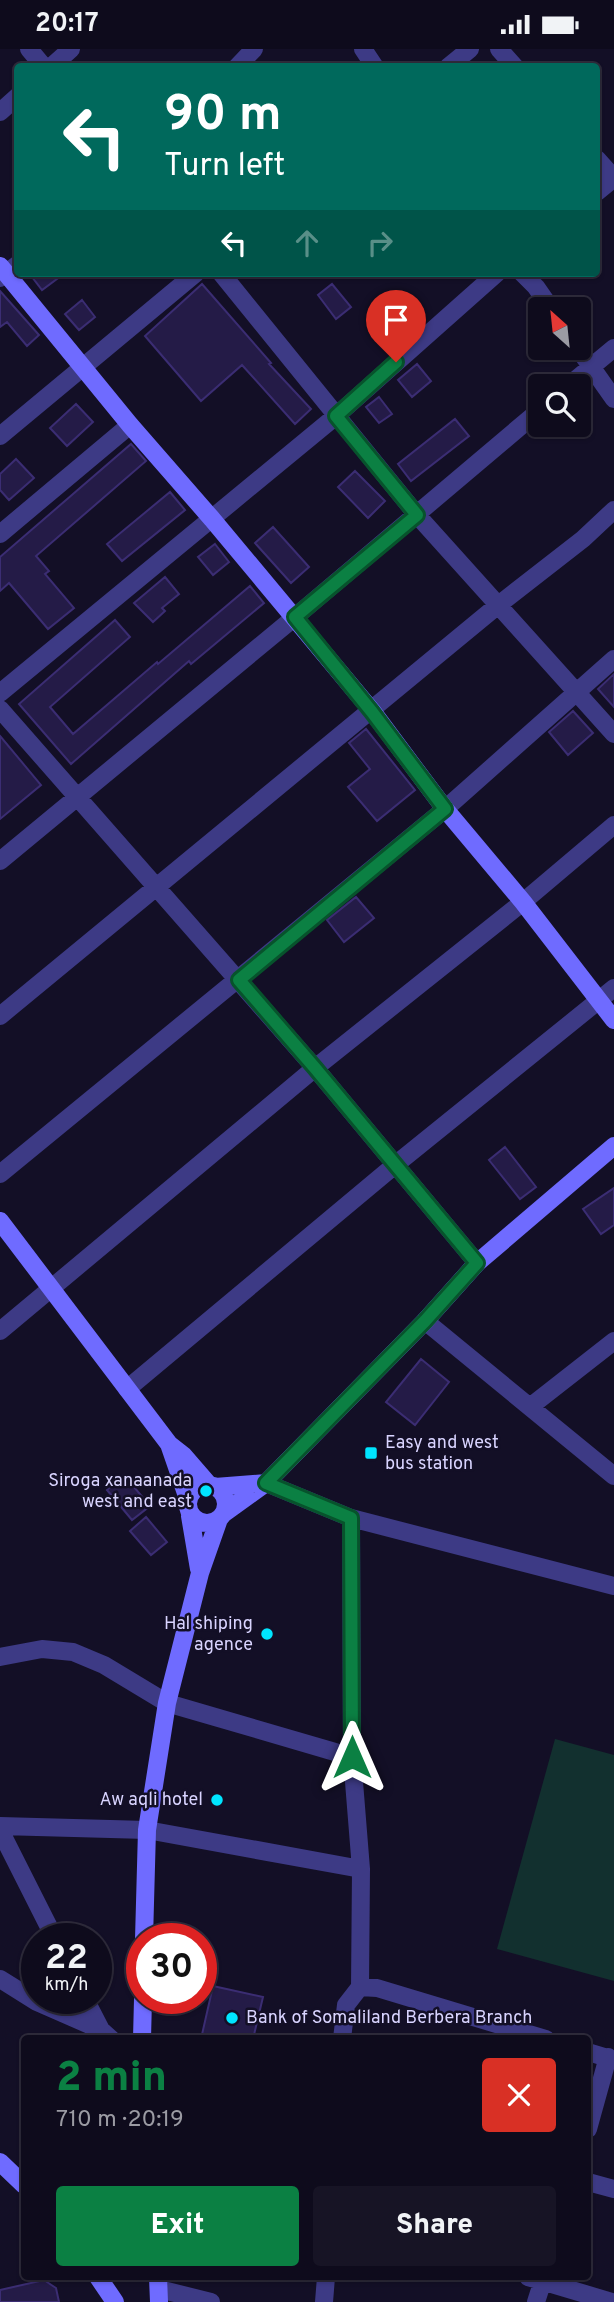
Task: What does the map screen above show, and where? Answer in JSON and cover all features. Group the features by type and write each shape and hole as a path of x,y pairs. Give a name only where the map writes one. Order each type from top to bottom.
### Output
{"street":[{"path":"29,49 41,63"},
{"path":"55,63 71,49"},
{"path":"241,63 254,49"},
{"path":"452,63 470,49"},
{"path":"499,49 511,63"},
{"path":"0,112 14,100"},
{"path":"600,162 614,178 600,190"},
{"path":"6,270 130,425 295,617 614,1020"},
{"path":"0,436 192,277"},
{"path":"224,277 417,515 614,734"},
{"path":"0,693 336,416 492,277"},
{"path":"526,277 543,297"},
{"path":"582,374 614,348"},
{"path":"586,361 614,399"},
{"path":"0,861 528,420"},
{"path":"0,534 130,425"},
{"path":"0,1016 372,712 497,606 583,539 614,510"},
{"path":"0,1174 445,809 614,659"},
{"path":"0,709 315,1068 477,1263"},
{"path":"0,1331 315,1068 523,902 614,825"},
{"path":"127,1389 395,1165 614,988"},
{"path":"189,1507 201,1523 213,1523 266,1483 425,1321 477,1263 614,1146"},
{"path":"0,1221 169,1444 224,1496 226,1509 200,1573 167,1703 147,1830 144,1923"},
{"path":"425,1321 614,1476"},
{"path":"531,1406 614,1341"},
{"path":"169,1444 189,1507 200,1573"},
{"path":"189,1507 198,1487 266,1483 351,1518 614,1586"},
{"path":"342,2035 346,2005 360,1987 361,1869 352,1757 351,1518"},
{"path":"0,1657 42,1649 73,1652 104,1665 167,1703 352,1757"},
{"path":"47,1923 0,1828 147,1830 361,1869"},
{"path":"0,1979 37,2002 106,2034"},
{"path":"360,1987 377,1988 533,2035"},
{"path":"94,2014 106,2034"},
{"path":"142,2014 142,2035"},
{"path":"591,2053 611,2059 591,2120"},
{"path":"0,2162 21,2182"},
{"path":"591,2183 614,2189"},
{"path":"100,2280 114,2302"},
{"path":"324,2302 326,2280"},
{"path":"536,2302 538,2280"},
{"path":"541,2280 612,2302"},
{"path":"159,2289 211,2302"}],"green space":[{"path":"555,1739 614,1755 614,1981 497,1949"}],"building":[{"path":"32,277 60,277 42,290"},
{"path":"202,284 311,409 295,424 242,365 201,401 145,336"},
{"path":"332,284 351,307 336,319 318,295"},
{"path":"0,291 39,335 27,346 7,322 0,327"},
{"path":"82,300 95,317 79,330 65,314"},
{"path":"417,364 431,381 412,397 398,380"},
{"path":"379,397 392,414 379,423 366,407"},
{"path":"76,404 93,422 67,446 50,428"},
{"path":"455,419 469,436 411,481 398,464"},
{"path":"131,444 146,461 36,556 49,571 45,574 74,608 48,629 9,583 0,591 0,557"},
{"path":"16,459 34,478 9,500 0,490 0,474"},
{"path":"355,471 385,501 368,518 338,487"},
{"path":"170,492 185,510 122,561 107,544"},
{"path":"273,527 309,567 291,583 255,543"},
{"path":"215,544 229,562 213,575 198,557"},
{"path":"165,577 179,594 162,608 165,611 153,622 134,603"},
{"path":"250,586 264,603 191,664 189,661 71,764 19,704 115,620 130,637 50,707 73,734"},
{"path":"614,674 614,707 598,689"},
{"path":"573,711 593,733 568,755 549,732"},
{"path":"366,729 415,790 377,821 348,787 370,769 349,743"},
{"path":"0,736 41,785 0,819"},
{"path":"356,897 374,918 344,942 327,920"},
{"path":"505,1147 536,1187 520,1199 489,1160"},
{"path":"614,1188 614,1225 601,1234 583,1209"},
{"path":"421,1359 449,1382 415,1425 386,1402"},
{"path":"124,1475 150,1506 132,1520 107,1490"},
{"path":"146,1517 167,1542 151,1555 130,1531"},
{"name":"Bank of Somaliland Berbera Branch","path":"217,1987 263,1997 254,2035 202,2035 207,2014 217,2014"},
{"path":"44,2280 56,2288 59,2302 0,2302 0,2290"}],"place":[{"name":"Easy and west bus station","path":"371,1453"},
{"name":"Siroga xanaanada west and east","path":"206,1491"},
{"name":"Hal shiping agence","path":"267,1634"},
{"name":"Aw aqli hotel","path":"217,1800"},
{"name":"Bank of Somaliland Berbera Branch","path":"232,2018"}],"route":[{"path":"352,1757 351,1518 266,1483 425,1321 477,1263 239,980 445,809 372,712 295,617 417,515 336,416 396,362"}]}
